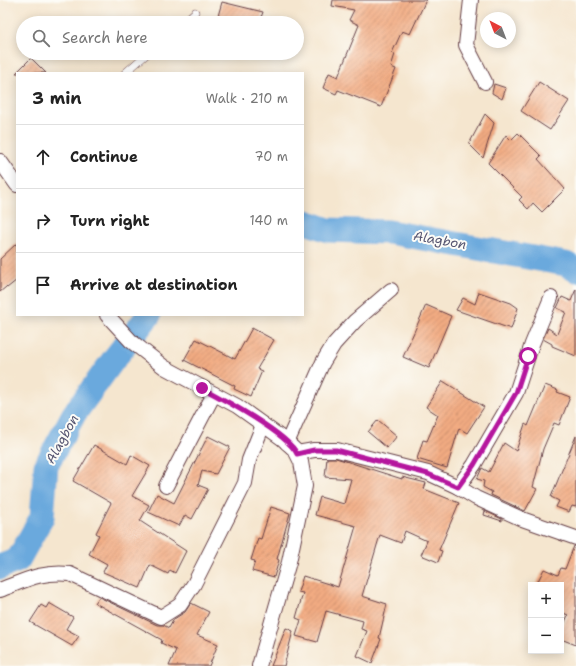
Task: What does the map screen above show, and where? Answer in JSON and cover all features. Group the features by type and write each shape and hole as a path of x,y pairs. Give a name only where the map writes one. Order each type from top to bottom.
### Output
{"street":[{"path":"471,0 466,45 485,82"},
{"path":"0,161 16,183"},
{"path":"287,443 323,362 334,344 355,321 391,290"},
{"path":"458,487 474,465 516,393 532,344 551,298"},
{"path":"108,316 131,341 164,367 237,406 287,443 297,454 301,462 305,486 289,562 260,666"},
{"path":"166,486 214,394"},
{"path":"0,590 41,574 54,572 70,574 161,617 170,613 180,605 194,584 245,483 249,460 263,425"},
{"path":"297,454 314,450 336,450 428,474 458,487 476,498 522,519 576,538"}],"lane":[{"path":"191,16 195,12"},
{"path":"126,72 140,60"}],"building":[{"path":"333,0 426,0 410,34 402,31 392,53 395,54 391,67 396,69 381,107 338,90 336,94 323,88 329,73 338,77 359,25 349,20 354,10 332,6"},
{"path":"222,2 263,12 262,16 218,16"},
{"path":"29,60 33,60 45,72 17,72"},
{"path":"539,82 569,101 550,130 521,111"},
{"path":"494,84 506,88 502,99 492,93"},
{"path":"485,114 494,123 483,158 469,144"},
{"path":"518,133 541,156 538,159 565,189 542,212 533,203 528,209 519,200 522,197 488,163 506,135 511,140"},
{"path":"16,244 16,281 0,292 0,259"},
{"path":"576,289 576,356 552,346 552,344 543,339 548,328 557,334 566,312 557,308 562,297 571,301"},
{"path":"479,292 511,303 518,308 511,329 456,310 463,298 475,304"},
{"path":"426,305 451,316 429,368 403,357"},
{"path":"252,328 274,340 257,369 262,371 251,397 234,389 235,386 184,360 196,339 235,359"},
{"path":"443,381 484,407 467,433 459,428 447,468 417,459 423,440 427,441 438,415 426,407"},
{"path":"545,385 570,397 559,425 554,423 543,449 533,487 537,489 525,511 491,495 492,492 483,487 484,481 477,479 482,468 489,472 504,443 516,451 525,424 528,426"},
{"path":"378,420 397,436 387,448 368,432"},
{"path":"208,436 230,447 216,474 202,471 198,485 208,489 192,519 185,515 179,526 148,512 157,494 174,503"},
{"path":"576,436 576,507 572,506 569,512 556,507 559,501 551,497"},
{"path":"94,445 127,464 131,455 150,466 132,496 149,505 140,521 186,551 175,573 170,570 168,574 150,565 140,588 103,572 107,564 89,554 99,535 96,533 111,503 73,481"},
{"path":"327,458 336,458 402,479 402,477 426,483 424,489 459,503 439,550 442,551 438,562 421,555 427,541 405,531 401,543 380,535 362,596 387,604 379,638 381,639 372,663 357,656 367,631 361,629 363,621 326,611 317,642 296,636 301,620 296,618 303,593 298,592 303,576 338,587 356,526 315,515 320,497 344,504 351,479 325,477"},
{"path":"271,507 290,513 277,559 279,560 274,577 252,571 255,561 251,560 258,538 261,539"},
{"path":"485,511 502,519 502,521 484,515"},
{"path":"574,546 576,546 576,645 564,640 564,624 568,615 564,613 564,582 538,582 544,569 558,575 561,568 565,569"},
{"path":"99,597 157,625 163,625 169,628 174,619 185,612 191,603 209,612 197,635 218,644 209,666 169,666 176,650 161,643 162,640 95,603"},
{"path":"49,603 73,617 66,629 79,636 72,646 30,622 41,605 46,608"},
{"path":"286,628 293,631 284,666 271,666"}],"waterway":[{"name":"Alagbon","path":"304,221 328,230 389,232 566,264 576,270"},
{"name":"Alagbon","path":"0,567 18,560 42,517 46,466 74,414 114,359 148,316"}],"route":[{"path":"202,388 237,406 283,439 295,450 297,454 314,450 336,450 428,474 458,487 474,465 516,393 528,356"}]}
